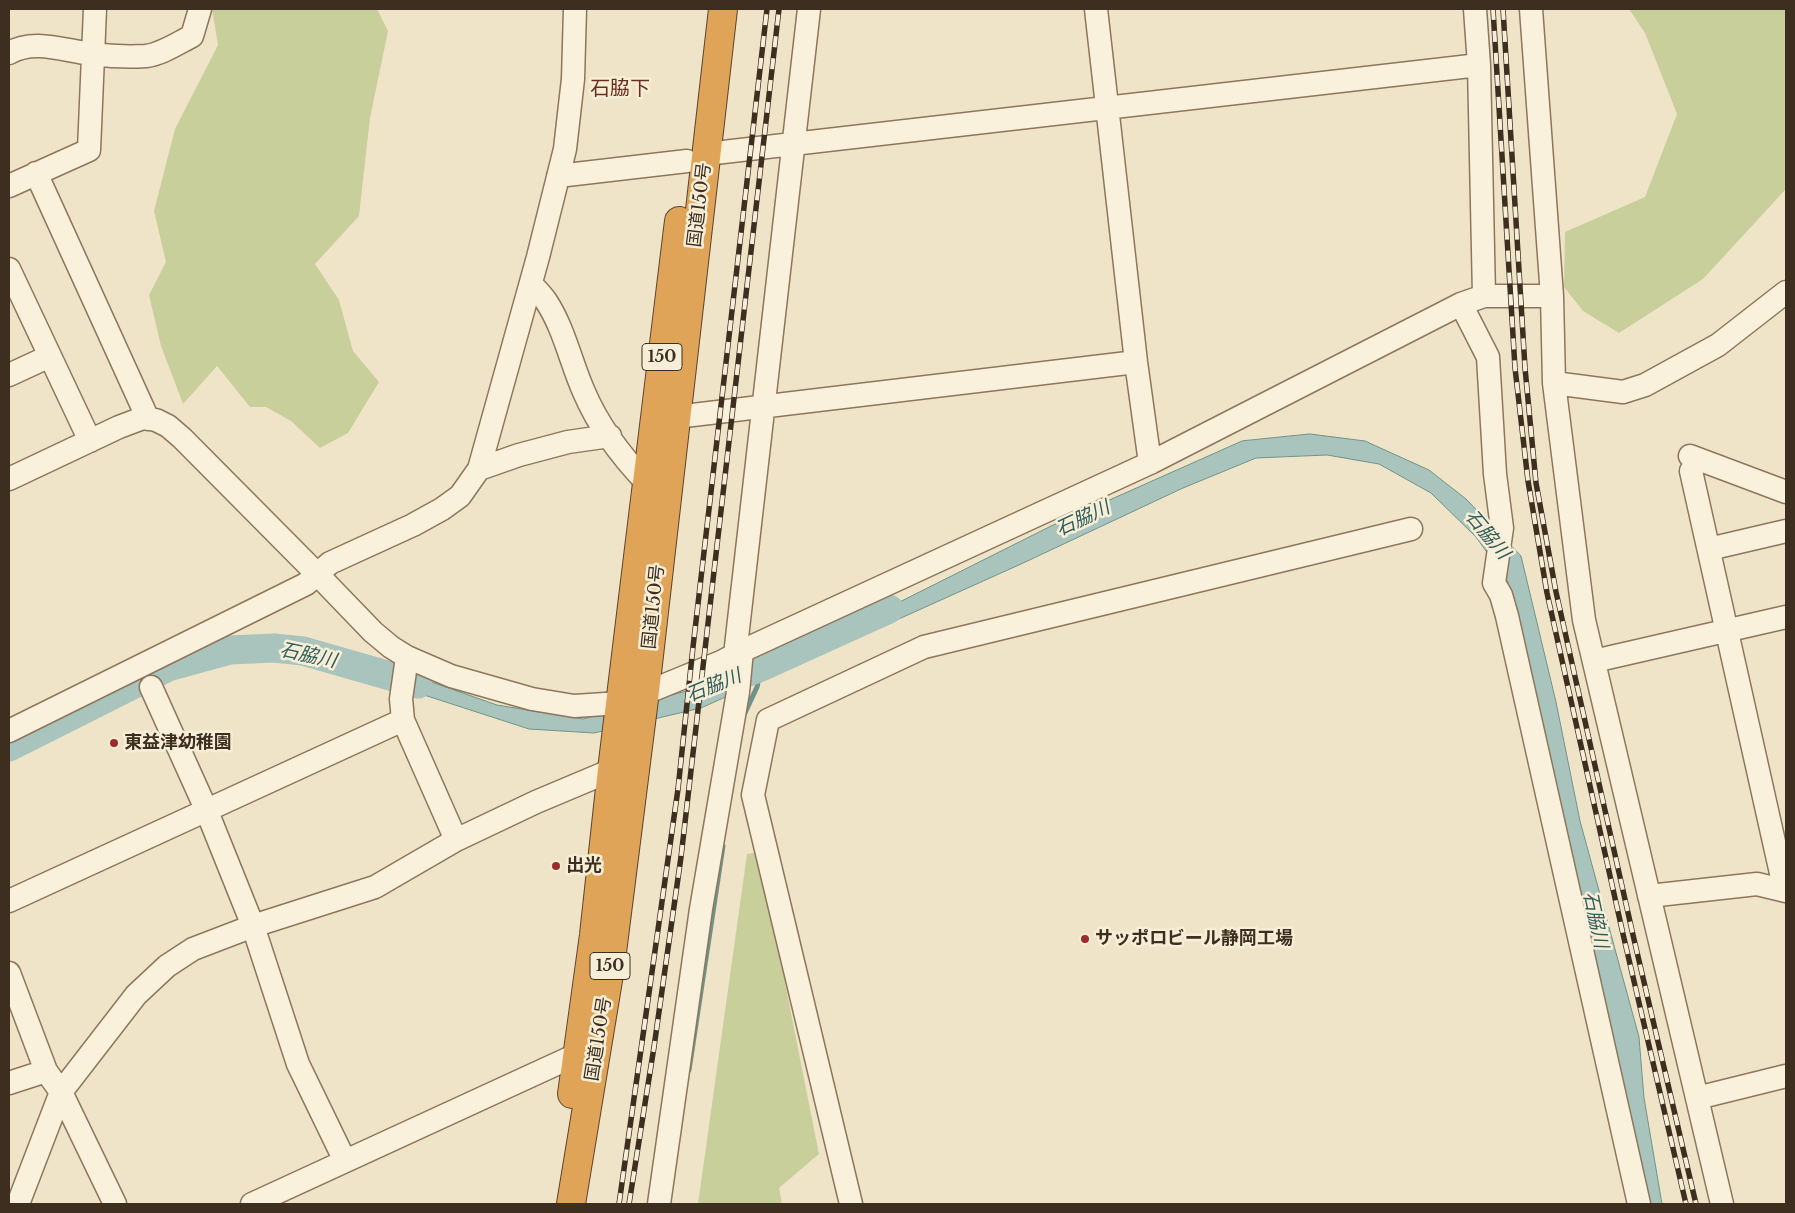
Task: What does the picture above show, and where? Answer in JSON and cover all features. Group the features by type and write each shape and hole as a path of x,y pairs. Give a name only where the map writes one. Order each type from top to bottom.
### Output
{"highway":[{"name":"国道150号","path":"554,1204 573,1088 576,1055 594,935 612,770 631,710 676,417 696,158 704,9"},
{"name":"国道150号","path":"571,1204 610,968 647,483 696,158 723,9"}],"street":[{"path":"9,186 89,150 95,9"},
{"path":"9,53 14,50 37,46 93,54 147,56 192,36 200,9"},
{"path":"9,731 306,584 330,563 413,525 442,509 460,496 479,469 531,284 558,176 564,149 573,79 575,9"},
{"path":"659,1204 701,909 738,692 738,653 762,408 808,9"},
{"path":"1096,9 1136,362 1150,463"},
{"path":"1475,9 1479,65 1484,296"},
{"path":"1531,9 1552,296 1554,383 1584,620 1722,1204"},
{"path":"558,176 793,144 1479,65"},
{"path":"36,173 148,419"},
{"path":"10,276 90,441"},
{"path":"531,284 546,300 556,318 584,393 628,464 647,483"},
{"path":"1554,383 1623,392 1645,385 1718,345 1786,292"},
{"path":"9,479 119,427 143,418 156,420 168,426 373,632 407,657 451,676 532,699 574,706 631,710 738,653 1150,463 1461,304 1484,296 1552,296"},
{"path":"1461,304 1488,357 1495,474 1502,528 1494,583 1501,595 1507,616 1639,1204"},
{"path":"9,375 50,356"},
{"path":"676,417 1136,362"},
{"path":"479,469 519,455 568,442 610,436"},
{"path":"1649,896 1757,884 1786,891 1691,464 1786,492"},
{"path":"851,1204 753,795 768,720 924,647 1411,529"},
{"path":"1709,549 1786,531"},
{"path":"1594,661 1786,617"},
{"path":"407,657 402,709 456,840"},
{"path":"151,687 206,809 253,926 298,1064 345,1162"},
{"path":"9,901 206,809 402,709"},
{"path":"18,1204 61,1092 136,995 167,966 194,949 253,926 375,887 456,840 536,802 612,770"},
{"path":"9,973 46,1071 61,1092 115,1204"},
{"path":"252,1204 576,1055"},
{"path":"9,1083 46,1071"},
{"path":"1698,1098 1786,1076"}],"green space":[{"path":"212,9 377,9 388,31 370,118 359,216 315,264 339,300 353,351 379,382 348,433 320,448 291,421 266,407 250,407 217,366 183,404 161,346 149,295 166,262 154,211 175,129 218,45"},
{"path":"1629,9 1786,9 1786,189 1703,279 1619,333 1583,311 1564,287 1565,232 1645,197 1677,114 1645,33"},
{"path":"759,852 819,1154 779,1188 782,1204 698,1204 747,854"}],"water":[{"path":"1310,434 1365,441 1429,470 1466,499 1521,556 1556,702 1580,821 1639,1037 1644,1098 1662,1204 1645,1204 1508,582 1476,537 1431,493 1379,464 1327,455 1256,458 1183,488 1021,564 701,708 594,733 529,729 384,682 376,665 383,665 497,705 583,719 764,670 1051,526 1242,441"}],"waterway":[{"name":"石脇川","path":"715,685 761,667 889,609"},
{"name":"石脇川","path":"9,747 168,667 230,650 274,648 303,651 418,684"},
{"path":"744,715 757,687 761,667"},
{"path":"689,1070 723,846"}],"railway":[{"path":"619,1204 678,789 767,9"},
{"path":"629,1204 681,857 779,9"},
{"path":"1493,9 1515,368 1528,481 1547,593 1623,934 1686,1204"},
{"path":"1503,9 1525,368 1536,483 1556,592 1696,1204"}],"place":[{"name":"東益津幼稚園","path":"114,743"},
{"name":"出光","path":"556,866"},
{"name":"サッポロビール静岡工場","path":"1085,939"}],"district":[{"name":"石脇下","path":"620,89"}]}
